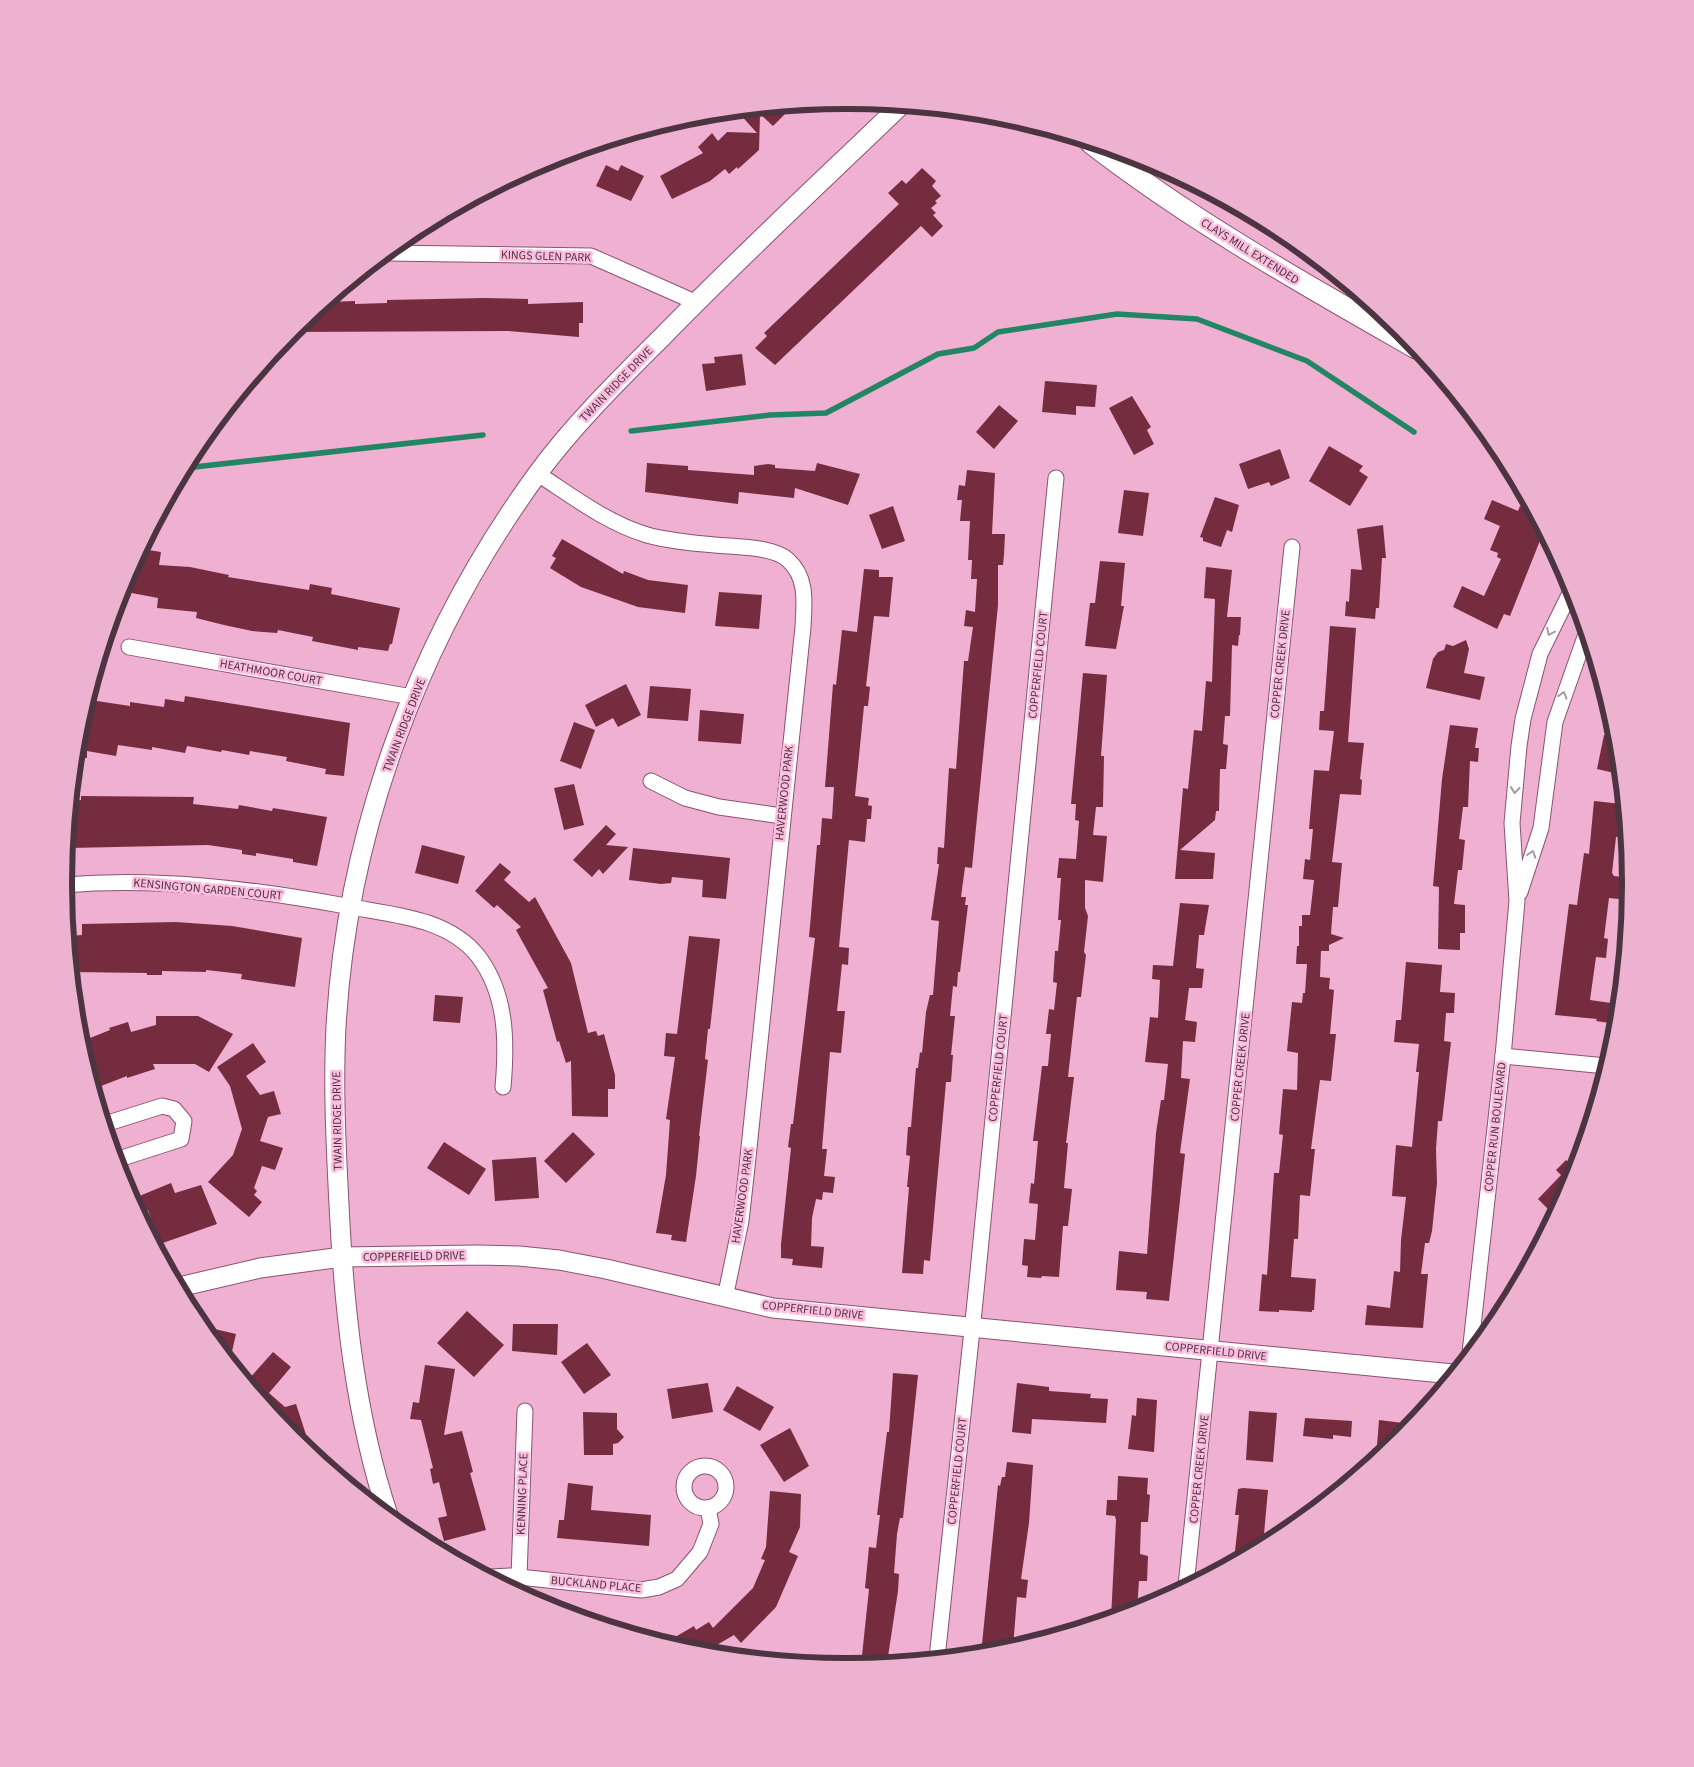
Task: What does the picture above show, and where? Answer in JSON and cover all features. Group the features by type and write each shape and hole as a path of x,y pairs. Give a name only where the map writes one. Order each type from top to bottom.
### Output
{"main road":[{"name":"CLAYS MILL EXTENDED","path":"1105,153 1145,184 1261,260 1395,336"}],"street":[{"name":"TWAIN RIDGE DRIVE","path":"384,1504 378,1487 358,1397 342,1257 336,1127 336,1028 340,982 351,907 362,852 375,805 412,697 472,576 538,474 598,401 695,302 895,111"},
{"name":"KINGS GLEN PARK","path":"398,253 591,256 695,302"},
{"name":"HAVERWOOD PARK","path":"538,474 588,507 618,523 647,535 683,542 768,551 788,559 801,577 804,590 803,627 747,1167 741,1220 725,1298"},
{"name":"COPPERFIELD COURT","path":"938,1652 1056,478"},
{"name":"COPPER CREEK DRIVE","path":"1187,1579 1212,1351 1292,547"},
{"name":"COPPER RUN BOULEVARD","path":"1471,1341 1503,1056 1517,900 1512,823 1523,720 1540,654 1567,599"},
{"name":"COPPER RUN BOULEVARD","path":"1517,900 1541,828 1555,722 1583,643"},
{"name":"HEATHMOOR COURT","path":"129,647 412,697"},
{"path":"651,781 685,798 718,807 782,816"},
{"name":"KENSINGTON GARDEN COURT","path":"72,885 146,881 264,892 399,915 436,926 458,938 477,956 494,982 503,1021 506,1047 502,1087"},
{"path":"1503,1056 1600,1065"},
{"path":"111,1122 162,1106 174,1109 184,1121 181,1139 123,1158"},
{"name":"COPPERFIELD DRIVE","path":"185,1285 243,1271 342,1257 477,1255 559,1260 658,1280 772,1308 1446,1373"},
{"name":"KENNING PLACE","path":"519,1577 525,1411"},
{"name":"BUCKLAND PLACE","path":"501,1576 641,1590 659,1587 677,1579 700,1552 710,1524 708,1508"}],"building":[{"path":"787,112 773,126 761,115"},
{"path":"760,115 759,150 738,169 737,167 729,174 725,169 710,181 672,199 660,176 703,153 698,147 712,133 718,141 727,132 757,133 742,117"},
{"path":"606,165 618,171 621,165 644,176 631,201 596,186"},
{"path":"922,168 936,181 932,186 941,196 931,208 936,213 933,215 943,226 932,237 921,226 775,365 755,348 767,336 764,333 899,204 888,193 902,180 906,184"},
{"path":"484,298 528,299 528,304 583,302 583,323 579,323 579,337 508,331 303,332 335,302 355,301 355,304 387,303 387,300"},
{"path":"742,354 746,385 706,391 702,364 715,363 714,357"},
{"path":"1045,381 1097,385 1095,407 1076,406 1076,415 1042,412"},
{"path":"1132,396 1151,427 1147,430 1154,444 1134,455 1109,408"},
{"path":"999,405 1018,421 994,449 976,432"},
{"path":"1329,446 1363,466 1359,471 1368,477 1350,506 1309,481"},
{"path":"1280,449 1290,478 1271,486 1269,482 1248,489 1239,464"},
{"path":"647,463 688,466 688,470 754,475 754,466 768,464 775,465 775,468 815,471 817,463 860,474 848,505 795,488 794,498 739,492 738,504 645,492"},
{"path":"967,470 995,473 992,534 1005,534 1004,555 1003,565 998,565 998,605 972,868 965,867 961,897 966,897 965,905 968,905 960,972 958,972 957,987 953,986 950,1016 955,1016 951,1055 953,1055 951,1082 946,1082 930,1261 924,1260 923,1274 902,1273 909,1187 907,1187 910,1156 906,1155 908,1127 911,1127 916,1068 918,1068 920,1052 922,1053 926,1012 930,995 933,995 939,921 931,920 939,864 937,864 938,847 944,848 949,768 956,769 964,661 968,661 973,627 964,626 966,610 975,612 977,579 971,579 972,560 968,560 970,521 960,521 962,500 957,500 959,485 965,486"},
{"path":"1124,490 1149,493 1143,536 1118,533"},
{"path":"1215,497 1239,505 1232,532 1227,530 1221,547 1203,541 1203,538 1200,537"},
{"path":"1492,500 1518,511 1520,506 1524,508 1541,539 1510,616 1504,614 1497,629 1453,607 1462,586 1484,596 1501,559 1497,557 1498,553 1490,550 1500,526 1484,519"},
{"path":"893,506 905,541 882,549 869,515"},
{"path":"1383,525 1386,558 1382,558 1379,608 1376,608 1375,619 1345,616 1346,601 1349,602 1351,569 1362,570 1357,529"},
{"path":"562,539 623,574 624,571 648,580 688,585 685,613 638,607 581,587 550,568 556,558 552,556"},
{"path":"148,550 161,552 159,565 190,567 229,575 228,577 309,590 310,584 332,588 331,594 400,608 392,644 390,644 388,651 358,647 358,650 312,641 313,637 278,630 277,633 252,631 224,625 196,618 197,612 157,608 158,598 129,593"},
{"path":"1100,561 1125,563 1121,606 1124,606 1116,649 1085,646 1090,603 1095,603"},
{"path":"1206,567 1232,570 1227,617 1241,617 1240,635 1238,646 1232,645 1230,716 1225,716 1223,744 1228,745 1226,769 1220,769 1219,811 1216,811 1215,820 1180,850 1215,853 1213,879 1175,879 1183,788 1188,789 1194,730 1202,731 1206,681 1212,682 1215,599 1204,598"},
{"path":"864,569 879,570 879,577 893,577 889,617 874,616 866,686 870,687 868,706 864,706 855,796 869,798 868,805 872,806 871,819 867,819 865,842 849,840 839,947 849,948 848,965 842,964 837,1011 845,1011 841,1053 830,1052 822,1149 827,1149 824,1176 835,1177 833,1193 823,1192 822,1200 816,1199 812,1218 811,1246 824,1247 822,1268 792,1265 793,1259 781,1258 781,1244 791,1148 788,1147 791,1124 793,1124 815,938 809,937 817,845 820,845 822,818 832,819 834,787 825,787 833,684 836,685 842,630 857,632"},
{"path":"719,592 762,595 759,629 715,626"},
{"path":"1330,626 1356,628 1348,742 1364,743 1360,779 1362,780 1361,795 1340,794 1332,862 1342,863 1338,907 1333,907 1331,934 1344,938 1329,945 1329,951 1321,951 1320,977 1330,978 1329,989 1334,990 1330,1034 1336,1034 1331,1081 1320,1080 1311,1149 1315,1149 1310,1196 1300,1195 1298,1239 1294,1239 1291,1277 1316,1279 1314,1310 1312,1312 1259,1311 1262,1274 1267,1275 1274,1173 1279,1173 1283,1135 1279,1134 1283,1089 1297,1090 1298,1053 1287,1051 1292,1002 1302,1003 1303,993 1305,993 1307,964 1296,964 1297,946 1299,946 1299,926 1302,926 1302,915 1310,915 1314,880 1303,879 1305,859 1310,860 1313,829 1309,829 1314,770 1329,771 1334,731 1319,730 1320,711 1324,711"},
{"path":"1466,640 1469,649 1464,673 1485,677 1480,700 1426,688 1433,659 1438,652 1444,650 1446,644 1453,646"},
{"path":"1083,673 1107,675 1101,756 1104,756 1103,807 1096,807 1093,835 1107,836 1103,882 1085,880 1085,908 1088,916 1084,952 1086,955 1081,997 1077,997 1068,1077 1074,1077 1066,1143 1068,1143 1064,1188 1072,1189 1068,1226 1063,1226 1059,1277 1027,1277 1028,1266 1022,1265 1024,1239 1035,1240 1038,1204 1029,1203 1031,1183 1034,1184 1038,1141 1033,1141 1042,1066 1048,1066 1051,1034 1046,1034 1049,1009 1054,1010 1057,983 1053,982 1055,951 1058,951 1061,920 1058,920 1061,878 1057,878 1059,858 1076,859 1079,821 1075,820 1076,804 1071,804"},
{"path":"626,684 641,715 618,727 613,718 596,727 585,705"},
{"path":"650,686 691,689 688,721 647,718"},
{"path":"185,696 350,723 344,776 325,774 326,769 286,761 287,757 250,751 249,755 222,750 221,752 187,746 185,753 152,747 152,750 118,745 116,756 87,751 87,758 83,758 95,699 130,706 130,702 164,707 165,699 184,702"},
{"path":"700,710 744,714 741,744 698,741"},
{"path":"574,722 595,730 581,769 560,761"},
{"path":"1450,725 1478,728 1475,748 1479,748 1478,762 1470,761 1468,807 1463,807 1459,839 1465,840 1462,870 1458,870 1454,904 1465,905 1465,933 1460,933 1460,950 1438,949 1439,887 1433,886 1442,779"},
{"path":"1604,735 1608,736 1614,773 1597,769"},
{"path":"574,784 584,825 564,830 554,788"},
{"path":"81,796 194,797 193,804 238,809 239,805 272,811 273,808 327,817 317,866 293,862 293,859 256,853 256,856 242,854 242,850 208,845 73,848 77,800 81,800"},
{"path":"1594,801 1617,803 1620,836 1616,837 1612,873 1614,876 1622,877 1621,899 1609,898 1604,938 1608,939 1606,958 1596,957 1590,1000 1612,1003 1609,1023 1596,1021 1597,1019 1555,1015 1569,904 1577,905 1584,853 1589,854"},
{"path":"606,825 616,834 606,845 628,847 603,874 599,869 592,877 573,860"},
{"path":"422,845 465,856 458,884 415,873"},
{"path":"633,848 730,858 726,899 702,897 703,880 672,877 671,883 661,884 629,880"},
{"path":"500,863 511,872 504,880 529,902 535,897 571,963 588,1033 596,1031 598,1036 604,1034 615,1075 615,1089 608,1089 608,1117 572,1116 571,1061 566,1063 559,1041 557,1042 543,990 548,988 516,930 521,927 497,905 494,908 475,891"},
{"path":"1180,903 1209,905 1204,935 1199,935 1196,968 1204,969 1202,988 1189,988 1185,1020 1197,1022 1195,1042 1183,1041 1181,1078 1190,1079 1180,1153 1185,1154 1169,1301 1146,1299 1147,1292 1116,1290 1119,1251 1147,1254 1156,1133 1161,1100 1164,1100 1168,1064 1145,1062 1150,1017 1158,1018 1160,980 1152,979 1153,965 1173,966"},
{"path":"176,922 232,926 302,938 295,987 241,979 242,974 206,970 206,972 162,971 162,975 78,972 74,936 82,935 82,924"},
{"path":"689,936 720,939 710,1029 708,1029 705,1059 708,1060 696,1176 686,1242 671,1240 672,1235 656,1233 666,1175 670,1120 666,1119 675,1057 664,1056 666,1033 677,1034"},
{"path":"1406,962 1442,965 1440,992 1455,993 1454,1013 1446,1013 1444,1041 1451,1042 1442,1121 1438,1121 1436,1149 1437,1183 1432,1231 1429,1243 1425,1243 1421,1274 1428,1274 1423,1328 1365,1325 1367,1305 1390,1308 1394,1271 1400,1272 1401,1240 1406,1197 1392,1196 1396,1145 1412,1147 1419,1072 1416,1072 1419,1044 1394,1042 1396,1020 1401,1020"},
{"path":"435,995 463,997 460,1023 433,1021"},
{"path":"156,1016 198,1016 233,1034 209,1072 195,1064 153,1064 155,1069 127,1078 127,1076 100,1087 88,1039 110,1030 109,1028 128,1022 131,1032 156,1025"},
{"path":"253,1043 266,1062 246,1076 260,1095 274,1091 281,1114 268,1117 260,1141 283,1148 275,1170 262,1166 254,1188 257,1191 254,1195 262,1202 249,1217 208,1182 233,1155 242,1129 230,1086 217,1067"},
{"path":"573,1132 595,1154 566,1183 544,1161"},
{"path":"444,1142 486,1169 469,1195 427,1168"},
{"path":"536,1157 539,1198 495,1201 492,1160"},
{"path":"1566,1160 1569,1163 1549,1210 1538,1199 1561,1175 1556,1170"},
{"path":"171,1183 175,1193 201,1185 217,1224 161,1244 148,1210 145,1211 138,1196"},
{"path":"467,1311 504,1345 474,1377 437,1343"},
{"path":"513,1324 558,1324 557,1355 512,1351"},
{"path":"214,1329 236,1334 232,1353"},
{"path":"587,1343 611,1375 584,1394 561,1362"},
{"path":"273,1352 291,1367 269,1393 285,1407 296,1404 307,1439 265,1394 251,1377"},
{"path":"425,1365 455,1369 444,1435 462,1431 473,1472 470,1473 486,1530 444,1541 438,1518 447,1516 439,1482 433,1484 430,1469 433,1468 421,1420 410,1419 413,1402 419,1403"},
{"path":"893,1373 918,1375 903,1518 900,1518 897,1534 894,1573 899,1574 898,1591 888,1656 862,1657 869,1589 865,1588 869,1547 876,1548 880,1515 877,1515 887,1432 889,1432"},
{"path":"708,1383 713,1412 672,1419 667,1389"},
{"path":"1017,1383 1049,1387 1049,1391 1091,1394 1090,1398 1108,1399 1106,1423 1032,1419 1031,1434 1012,1432"},
{"path":"737,1386 774,1407 760,1431 723,1410"},
{"path":"1137,1398 1157,1400 1154,1452 1128,1449 1132,1415 1136,1416"},
{"path":"1249,1411 1277,1413 1273,1462 1246,1460"},
{"path":"583,1412 617,1413 617,1429 624,1437 618,1443 613,1444 613,1455 584,1455"},
{"path":"1305,1418 1352,1421 1351,1437 1333,1435 1333,1439 1303,1436"},
{"path":"1379,1420 1402,1423 1395,1431 1377,1448"},
{"path":"790,1428 809,1466 784,1482 760,1445"},
{"path":"1007,1462 1033,1465 1029,1523 1021,1579 1028,1580 1026,1598 1017,1597 1014,1639 982,1646 998,1485 1000,1486 1002,1477 1005,1477"},
{"path":"1118,1476 1148,1478 1147,1494 1150,1495 1148,1522 1141,1522 1140,1554 1148,1556 1147,1581 1139,1581 1138,1601 1111,1611 1116,1520 1115,1516 1106,1515 1107,1500 1117,1500"},
{"path":"568,1483 593,1486 591,1510 651,1515 649,1546 557,1538 559,1520 564,1520"},
{"path":"1238,1489 1268,1490 1264,1535 1235,1554 1239,1515 1235,1515"},
{"path":"770,1491 801,1494 800,1527 789,1552 798,1556 776,1607 741,1643 734,1635 715,1646 674,1638 694,1626 696,1630 709,1622 713,1628 753,1588 765,1560 761,1559 766,1547"}],"waterway":[{"path":"631,431 770,415 826,413 938,354 974,348 998,332 1117,314 1197,319 1307,361 1414,432"},
{"path":"194,467 483,435"}]}
